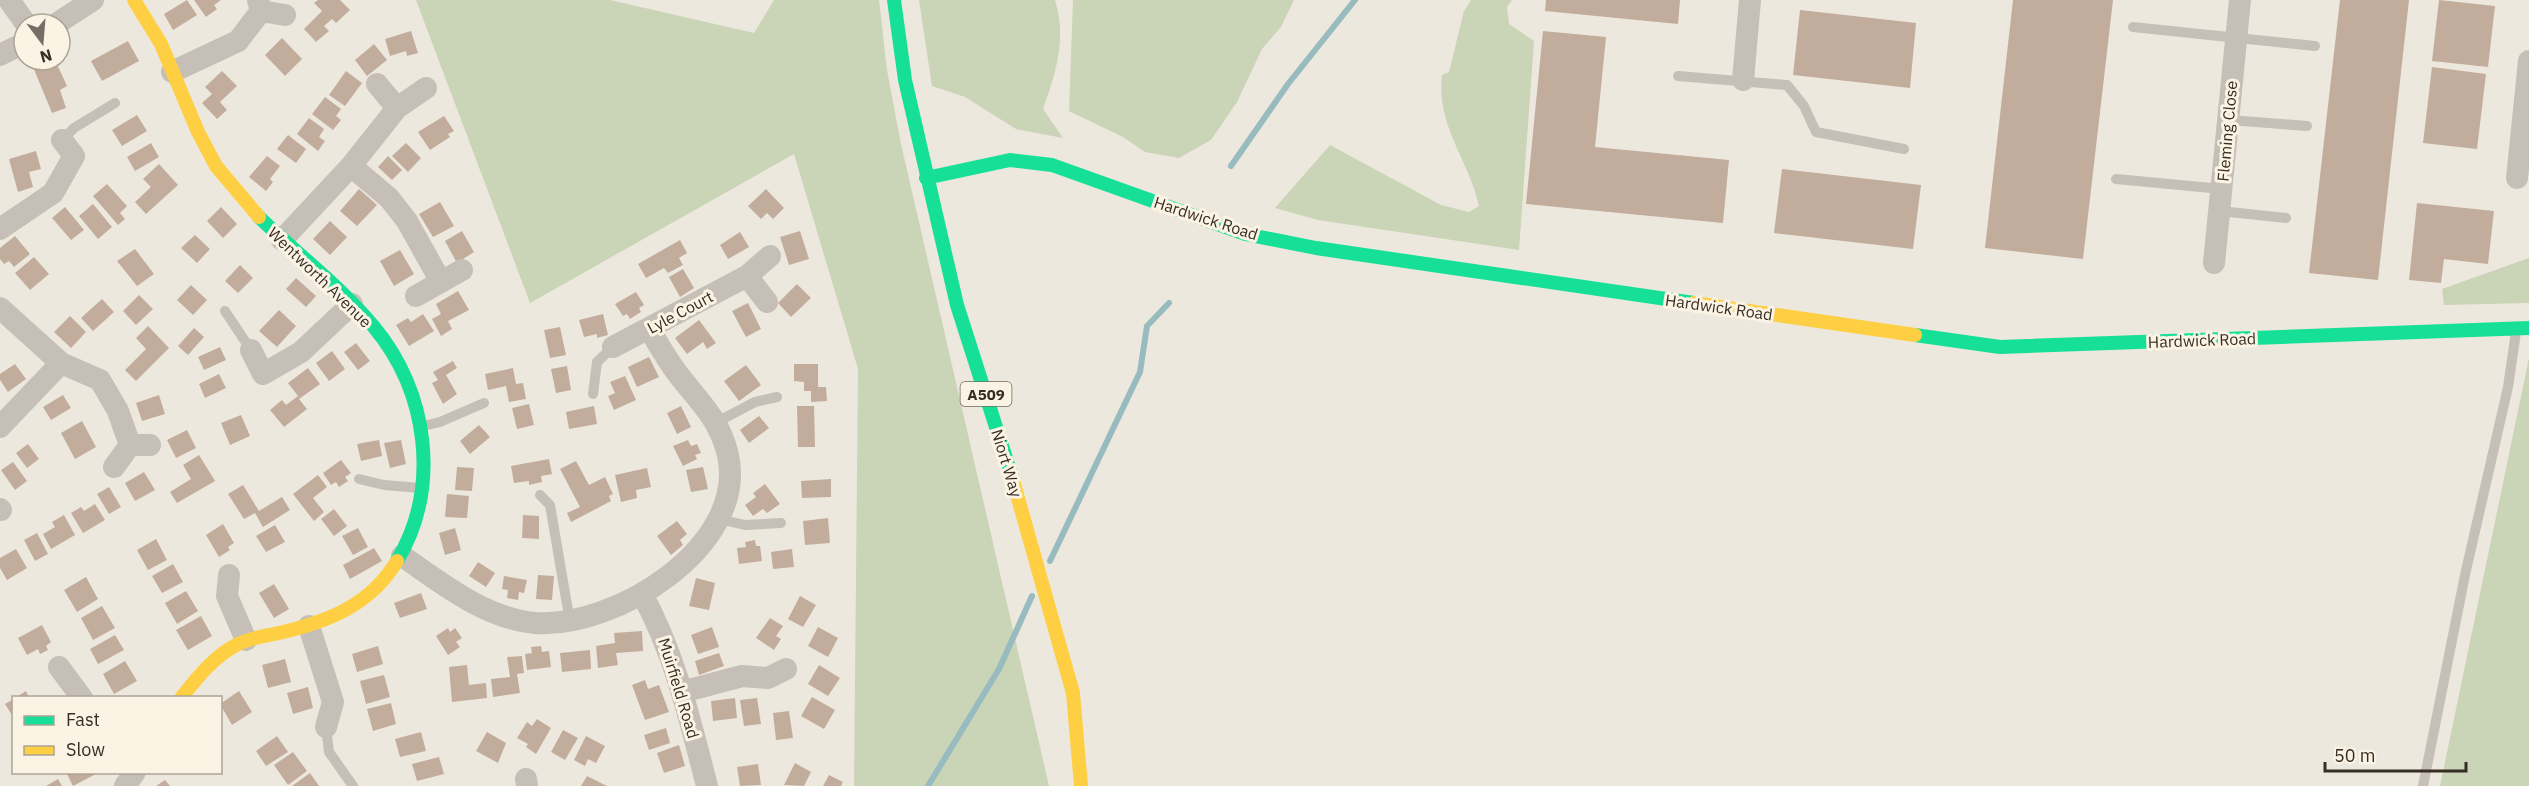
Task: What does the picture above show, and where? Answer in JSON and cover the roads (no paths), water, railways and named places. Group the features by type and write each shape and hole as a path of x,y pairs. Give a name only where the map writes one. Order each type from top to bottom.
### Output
{"main road":[{"name":"Wentworth Avenue","path":"134,0 161,44 208,154 226,181 244,203 352,304 380,335 400,366 408,381 420,427 426,469 420,510 402,556 374,591 342,614 309,626 246,640 204,668 183,696"},
{"name":"Niort Way","path":"894,0 905,80 957,305 1009,466 1073,693 1081,786"},
{"name":"Hardwick Road","path":"926,178 1010,160 1052,165 1245,234 1316,248 2000,347 2523,328"}],"street":[{"path":"72,14 93,0"},
{"path":"1743,80 1750,0"},
{"name":"Fleming Close","path":"2214,263 2240,0"},
{"path":"172,72 238,41 259,6 285,15"},
{"path":"2517,178 2529,61"},
{"path":"377,84 397,108"},
{"path":"282,240 351,166 397,108 426,88"},
{"path":"0,229 52,193 74,156 62,140"},
{"path":"351,166 389,198 407,221 441,282"},
{"name":"Lyle Court","path":"613,347 747,276 770,256"},
{"path":"416,296 462,270"},
{"path":"747,276 767,302"},
{"path":"250,350 264,374 301,352 352,304"},
{"path":"0,308 61,363 100,380 140,445 114,467"},
{"path":"402,556 463,597 495,614 534,623 570,622 642,594 695,553 709,537 719,519 729,488 728,456 717,422 677,374 650,328"},
{"path":"0,427 61,363"},
{"path":"230,575 227,596 246,640"},
{"name":"Muirfield Road","path":"642,594 661,628 682,692 707,786"},
{"path":"309,626 333,702 326,727"},
{"path":"59,667 81,696"},
{"path":"682,692 742,676 768,678 786,669"}],"lane":[{"path":"2133,27 2315,46"},
{"path":"1678,76 1786,85 1804,106 1816,132 1904,149"},
{"path":"62,140 74,128 115,103"},
{"path":"2229,120 2307,126"},
{"path":"2115,179 2221,200 2286,218"},
{"path":"225,311 250,350"},
{"path":"2423,786 2465,575 2523,328"},
{"path":"593,394 597,362 613,347"},
{"path":"717,422 755,402 777,397"},
{"path":"420,427 440,422 484,403"},
{"path":"359,478 384,485 423,488"},
{"path":"540,495 550,504 570,622"},
{"path":"719,519 745,525 781,523"},
{"path":"326,727 329,752 353,786"}],"waterway":[{"path":"1231,166 1288,84 1355,0"},
{"path":"1050,561 1140,372 1147,326 1169,303"},
{"path":"928,786 999,669 1032,596"}]}
